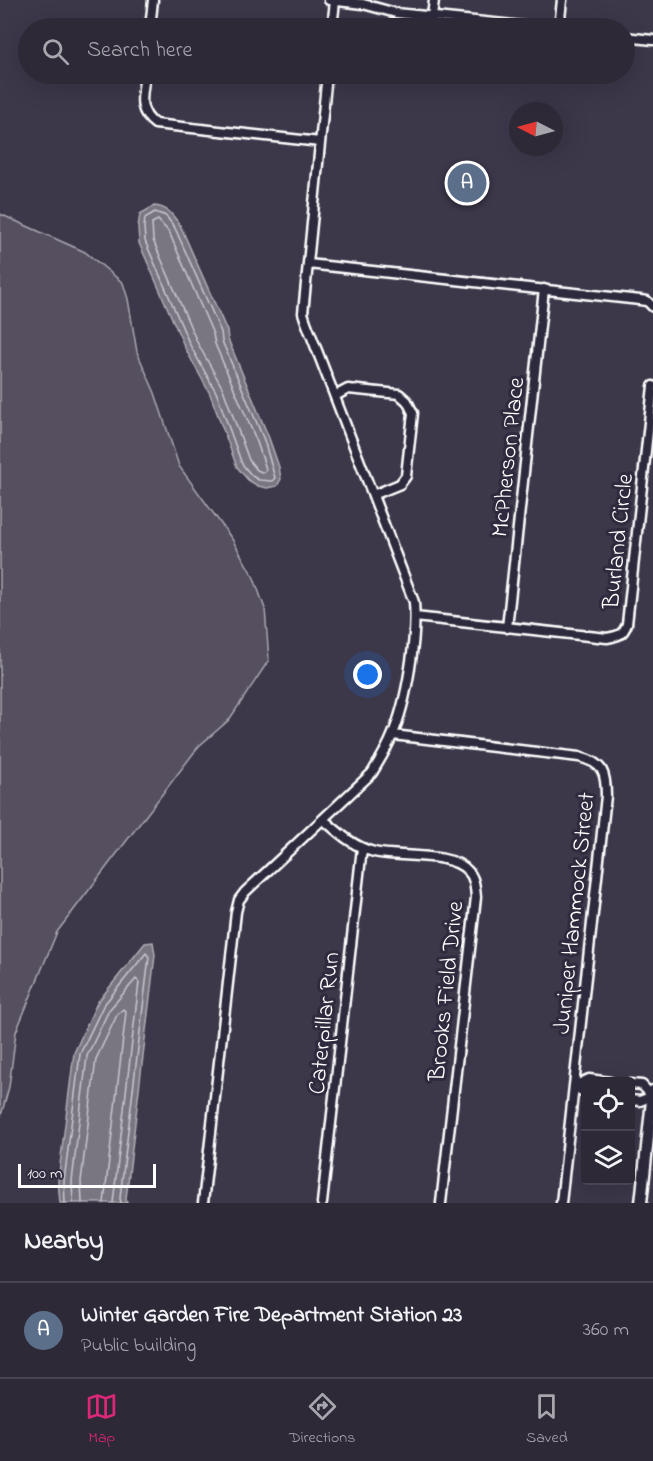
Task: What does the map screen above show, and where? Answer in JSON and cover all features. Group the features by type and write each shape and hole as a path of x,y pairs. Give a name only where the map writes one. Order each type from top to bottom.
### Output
{"street":[{"path":"151,18 153,0"},
{"path":"329,0 363,4 396,13 442,18"},
{"path":"432,17 434,0"},
{"path":"561,18 562,0"},
{"path":"333,18 335,1"},
{"path":"635,38 653,40"},
{"path":"144,84 143,111 146,117 155,124 320,142"},
{"path":"203,1203 239,900 372,773 393,735 400,715 415,617 414,602 303,313 326,84"},
{"path":"308,264 640,300 653,307"},
{"name":"McPherson Place","path":"507,628 544,289"},
{"name":"Burland Circle","path":"415,617 607,639 624,632 627,624 653,386"},
{"path":"335,396 348,389 399,394 407,401 413,413 406,476 400,484 373,495"},
{"name":"Juniper Hammock Street","path":"393,735 579,757 594,761 603,770 606,796 561,1203"},
{"name":"Brooks Field Drive","path":"324,820 346,839 362,848 376,852 452,862 468,871 475,882 476,897 441,1203"},
{"name":"Caterpillar Run","path":"322,1203 362,848"},
{"path":"581,1083 574,1086 581,1091"},
{"path":"635,1084 642,1085 653,1096"},
{"path":"640,1203 653,1091"},
{"path":"635,1100 653,1096"}],"shaded area":[{"path":"0,214 85,252 123,283 137,352 155,393 179,466 232,539 254,578 265,609 269,660 229,720 199,746 57,932 16,1032 9,1087 0,1119"}],"water":[{"path":"154,206 172,214 180,225 227,331 228,339 279,467 281,479 277,486 267,488 258,486 248,480 237,467 210,394 185,348 139,243 140,214"},
{"path":"153,942 155,955 127,1203 60,1203 58,1181 74,1053 97,1003 145,943"}],"place":[{"name":"Winter Garden Fire Department Station 23","path":"467,183"}]}
